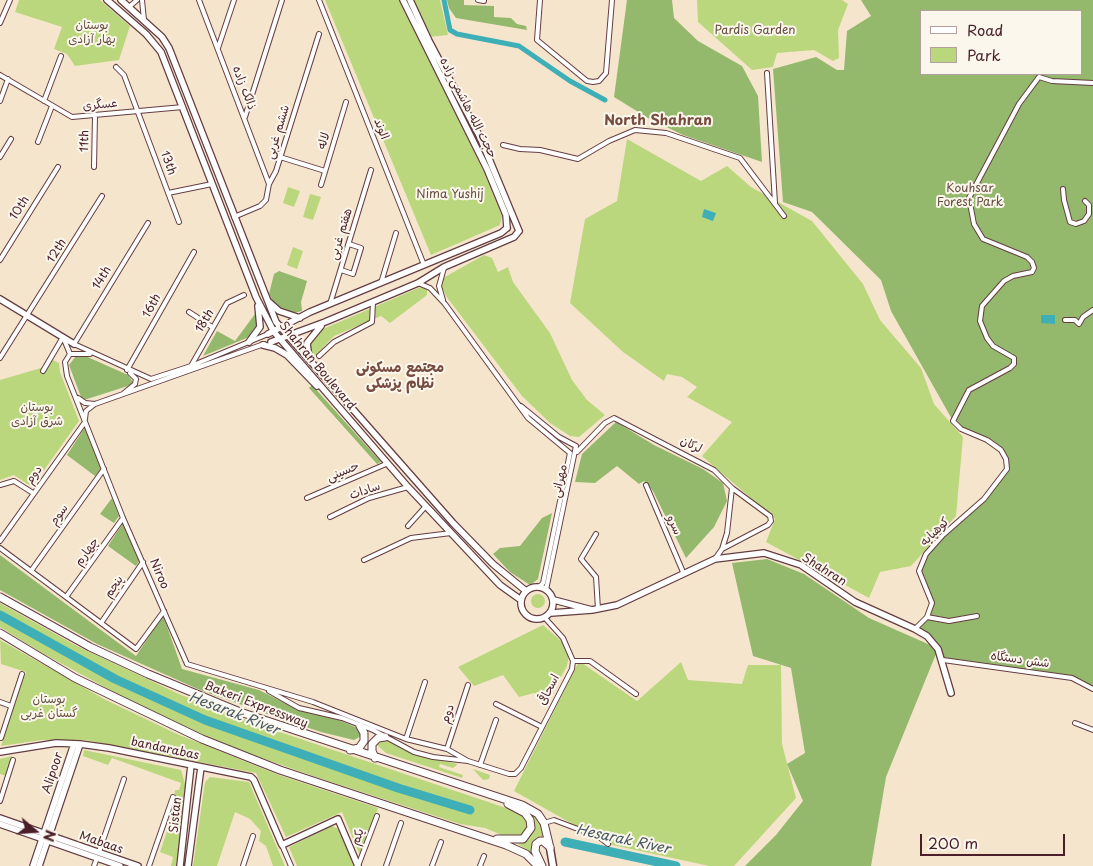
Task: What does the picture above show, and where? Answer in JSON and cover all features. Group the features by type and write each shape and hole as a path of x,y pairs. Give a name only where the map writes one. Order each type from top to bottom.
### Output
{"highway":[{"name":"Bakeri Expressway","path":"0,597 90,646 148,674 255,718 530,808 544,823"},
{"path":"0,633 75,678 202,739 280,770 487,839 526,854 538,866"},
{"path":"350,750 358,748 364,741 364,733 360,726"},
{"path":"376,758 372,752 372,744 378,738 386,737"},
{"path":"482,792 525,813 531,823 529,833 523,839 487,839"},
{"path":"544,823 550,848"},
{"path":"542,866 535,851 536,844 540,840 550,848"}],"main road":[{"path":"550,848 553,866"}],"street":[{"path":"0,23 10,0"},
{"name":"Shahran Boulevard","path":"107,0 155,42 168,66 271,333 294,353 328,397 386,464 500,585 521,600"},
{"name":"Shahran Boulevard","path":"120,0 162,37 173,55 234,217 267,300 281,328 453,523 505,576 526,591"},
{"path":"128,7 137,0"},
{"path":"142,0 144,20"},
{"name":"ذالک زاده","path":"199,0 245,118 268,184"},
{"path":"218,48 234,0"},
{"path":"245,118 282,0"},
{"name":"الوند","path":"319,0 424,265"},
{"name":"حجت الله هاشمی زاده","path":"403,0 487,169 506,216 507,228"},
{"path":"410,0 429,41 480,137 518,231"},
{"path":"478,0 484,1"},
{"path":"540,0 537,40 587,81 593,82 603,78 606,73 612,0"},
{"name":"ششم غربی","path":"234,217 263,204 267,197 268,184 276,171 319,34"},
{"path":"44,102 61,56"},
{"path":"116,67 124,75 138,110"},
{"path":"767,73 774,203"},
{"name":"عسگری","path":"0,75 72,117 183,107"},
{"name":"کوهپایه","path":"927,617 932,603 919,571 926,554 943,535 984,500 999,483 1007,470 1006,459 1001,450 983,438 961,429 953,421 969,390 1014,364 1014,358 993,346 987,338 980,321 982,306 1004,281 1013,276 1032,272 1034,268 1032,262 1027,257 983,239 974,224 970,198 1019,104 1039,77 1052,81 1093,83"},
{"path":"0,101 8,79"},
{"name":"لاله","path":"321,184 346,102"},
{"path":"38,142 52,106"},
{"name":"13th","path":"138,110 179,222"},
{"name":"11th","path":"94,167 95,116"},
{"path":"503,145 520,149 540,150 578,159 609,141 635,130 666,133 740,158 784,216"},
{"path":"0,157 11,139"},
{"path":"280,157 325,171"},
{"name":"10th","path":"0,260 58,167"},
{"name":"هفتم غربی","path":"330,304 371,170"},
{"path":"264,171 276,171"},
{"path":"168,193 212,184"},
{"path":"1063,190 1070,222 1076,224 1084,221 1089,214 1089,205 1085,201"},
{"name":"12th","path":"0,358 102,196"},
{"name":"14th","path":"74,344 148,223"},
{"path":"0,299 92,354 147,378 156,379 271,333 330,304 501,233 507,228 518,231"},
{"path":"85,422 86,411 95,404 325,322 418,283 444,267 514,237 518,231"},
{"path":"381,283 396,233"},
{"path":"341,270 353,274 361,248 349,244"},
{"name":"16th","path":"128,370 194,252"},
{"path":"444,267 439,286 445,304"},
{"name":"مهرانی","path":"418,283 430,288 445,304 528,418 570,453 543,583 539,587"},
{"name":"18th","path":"191,366 227,303 244,295"},
{"path":"249,342 258,332 261,323 256,297"},
{"path":"267,300 279,311 297,319"},
{"path":"319,356 334,342 372,322 373,302"},
{"path":"1065,320 1075,320 1079,324 1083,317 1093,310"},
{"path":"189,312 212,328"},
{"path":"297,319 294,327 302,330"},
{"path":"312,365 308,355 307,343 312,334 325,322"},
{"path":"63,337 70,354 92,354"},
{"path":"43,371 63,337"},
{"path":"263,345 275,348 288,355 328,397"},
{"name":"Niroo","path":"70,354 65,362 65,368 85,422 123,518 187,664 313,702 406,739 447,749 468,761"},
{"path":"118,396 135,384 133,374 122,367"},
{"path":"75,395 85,403 95,404"},
{"name":"مهرانی","path":"519,405 559,437 576,446 577,452 546,590"},
{"name":"لرکان","path":"577,452 605,423 614,418 693,457 714,470 732,488 770,516 772,521 768,525 722,549"},
{"name":"دوم","path":"0,541 85,422"},
{"name":"حسینی","path":"307,498 386,464"},
{"name":"سوم","path":"32,571 104,469"},
{"path":"0,485 14,481 33,494"},
{"name":"سرو","path":"646,485 683,572"},
{"name":"سادات","path":"330,517 369,498 408,487"},
{"path":"714,558 722,549 727,534 732,488"},
{"path":"408,526 426,506"},
{"name":"چهارم","path":"66,598 123,518"},
{"path":"364,560 411,538 451,533"},
{"path":"554,600 551,613 545,618 530,618 523,611 521,600 526,591 539,587 546,590 554,600 595,610 596,577 581,559 596,534"},
{"path":"0,548 136,649 164,611"},
{"name":"Shahran","path":"551,613 595,610 617,605 714,558 764,553 801,565 855,602 915,628 938,648 951,693"},
{"name":"پنجم","path":"101,623 143,562"},
{"path":"915,628 927,617 949,621 977,616"},
{"path":"545,618 563,638 571,651 573,661 590,661 636,694"},
{"name":"شش دستگاه","path":"943,660 1072,678 1093,689"},
{"name":"اسحاقی","path":"516,774 572,669 573,661"},
{"path":"0,738 22,674"},
{"path":"406,739 425,682"},
{"name":"دوم","path":"447,749 468,685"},
{"name":"Niroo","path":"258,686 299,708 342,718 423,755 468,761 509,774 516,774"},
{"path":"0,702 11,706"},
{"path":"310,711 309,706 313,702"},
{"path":"496,704 542,727"},
{"path":"480,765 496,720"},
{"path":"1075,723 1093,730"},
{"name":"bandarabas","path":"0,752 56,743 77,744 109,748 254,780 282,846"},
{"name":"Alipoor","path":"39,866 46,837 77,744"},
{"path":"423,755 426,749 425,745"},
{"path":"0,801 14,760"},
{"name":"Sistan","path":"180,866 192,765"},
{"name":"Sistan","path":"188,866 201,767"},
{"path":"94,866 124,779"},
{"path":"149,866 173,797"},
{"name":"یکم","path":"358,866 377,816"},
{"name":"Mabaas","path":"0,818 46,837"},
{"path":"291,866 282,846 338,819 358,866"},
{"path":"544,823 554,820 592,834 608,844"},
{"path":"386,866 401,823"},
{"name":"Mabaas","path":"0,824 138,866"},
{"path":"243,866 253,836"},
{"name":"Alipoor","path":"33,866 46,837"},
{"path":"432,866 441,842"},
{"name":"Mabaas","path":"98,855 120,866"},
{"path":"480,866 484,856"}],"green space":[{"name":"بوستان بهار آزادی","path":"19,0 100,0 130,26 119,60 75,66 67,54 54,49 62,27 15,12"},
{"name":"Nima Yushij","path":"325,0 401,0 483,170 502,216 500,225 431,255"},
{"path":"414,0 440,0 448,35 429,37"},
{"path":"447,0 464,0 464,5 494,6 494,17 511,18 517,24 526,26 527,30 456,18 449,8"},
{"path":"627,0 672,0 674,18 698,41 742,66 758,96 762,162 683,135 648,118 614,97"},
{"name":"Pardis Garden","path":"697,0 842,0 848,4 838,30 839,58 833,61 814,50 777,53 773,67 752,70 698,22"},
{"name":"Kouhsar Forest Park","path":"861,0 1093,0 1093,689 1072,678 943,660 938,649 886,777 871,866 745,866 776,835 803,801 787,764 805,753 791,668 753,656 732,563 767,559 804,574 869,618 937,648 915,629 927,617 932,603 919,571 926,554 943,535 985,499 1007,469 1006,459 1001,450 987,440 961,429 953,421 891,311 881,280 812,212 783,202 773,69 816,57 837,70 844,70 847,31 871,16"},
{"path":"627,139 701,181 727,166 751,187 812,221 863,284 880,320 921,368 934,404 963,437 956,516 911,566 880,572 869,598 766,542 775,519 702,456 732,422 687,397 697,387 682,377 667,374 664,381 623,352 570,303 585,219 617,201"},
{"path":"288,187 300,191 294,207 283,203"},
{"path":"310,194 321,197 313,220 303,217"},
{"path":"293,247 303,251 297,269 287,265"},
{"path":"484,255 492,258 498,272 508,267 513,282 550,333 572,380 587,400 605,415 579,437 570,436 550,423 522,396 446,296 442,287 443,278"},
{"path":"279,271 307,281 301,302 302,311 294,313 283,311 273,302 269,294 274,274"},
{"path":"423,286 427,288 427,295 390,323 381,316 334,336 312,359 310,356 309,345 316,332"},
{"path":"255,314 258,327 249,337 203,356 217,331 235,341"},
{"path":"83,355 128,375 133,382 131,385 84,400 81,397 69,365 76,356"},
{"name":"بوستان شرق آزادی","path":"53,360 59,363 60,372 79,421 32,487 14,475 0,480 0,380 41,368"},
{"path":"312,385 381,462 377,464 309,388"},
{"path":"616,422 654,445 703,469 723,483 727,501 714,527 686,558 653,491 644,481 639,484 617,466 595,483 575,482 582,454"},
{"path":"85,427 102,468 95,476 67,455"},
{"path":"112,498 119,516 114,523 100,514"},
{"path":"552,513 538,579 530,585 510,572 493,554 500,548 520,546 542,518"},
{"path":"123,523 139,561 136,566 108,546"},
{"path":"0,555 136,656 163,615 182,669 259,690 297,709 339,720 360,729 361,736 354,740 321,732 270,715 200,690 97,644 0,590"},
{"path":"535,594 541,594 545,601 541,608 535,608 531,604 531,598"},
{"path":"0,603 77,646 179,694 262,726 524,814 529,822 525,836 509,838 485,828 460,824 233,748 134,703 44,654 0,627"},
{"path":"543,625 570,649 567,666 550,697 534,693 519,697 503,675 474,686 458,667"},
{"name":"بوستان گستان غربی","path":"0,640 104,699 177,734 279,775 378,808 361,858 342,812 286,837 256,773 85,740 42,740 1,746 26,672 1,664"},
{"path":"579,661 637,701 681,662 688,680 742,684 748,665 781,665 782,744 796,798 734,866 709,866 608,844 514,791"},
{"path":"385,739 415,755 458,764 453,768 440,764 439,767 463,775 462,778 386,753 376,744"},
{"path":"84,750 181,770 186,787 176,866 171,866 173,857 160,852 171,819 175,790 179,790 181,783 112,758 108,765 83,756"},
{"path":"12,756 7,776 0,774 0,759"},
{"path":"473,769 490,775 489,779 483,780"},
{"path":"210,777 249,782 285,866 273,866 266,846 259,841 261,831 250,819 235,812 217,866 193,866 205,782"},
{"path":"527,811 537,817 543,827 544,836 537,837 532,845 534,855 518,844 529,839 534,829"},
{"path":"332,826 339,829 355,866 297,866 289,847"}],"water":[{"path":"704,209 716,213 713,221 702,217"},
{"path":"1041,315 1055,315 1055,324 1041,323"}],"waterway":[{"path":"444,0 450,30 457,34 519,46 570,81 605,100"},
{"name":"Hesarak River","path":"0,615 115,679 205,720 398,788 470,810"},
{"name":"Hesarak River","path":"565,842 676,866"}],"district":[{"name":"North Shahran","path":"658,121"},
{"name":"مجتمع مسکونی نظام پزشکی","path":"400,376"}]}
